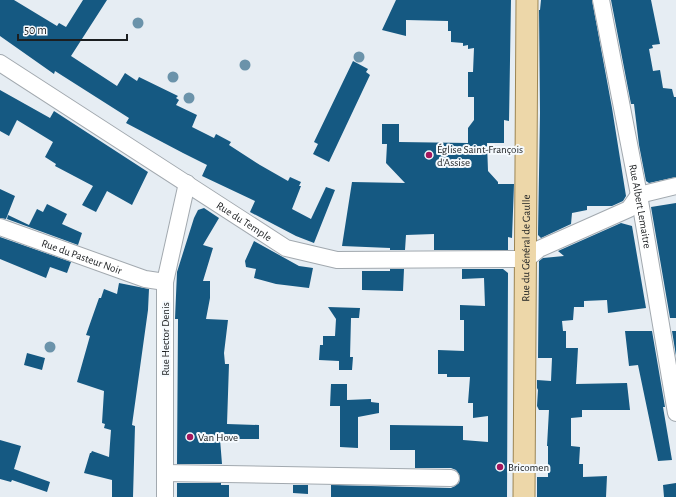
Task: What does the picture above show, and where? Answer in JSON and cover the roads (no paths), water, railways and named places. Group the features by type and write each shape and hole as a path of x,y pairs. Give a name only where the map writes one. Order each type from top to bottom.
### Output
{"main road":[{"name":"Rue du Général de Gaulle","path":"524,497 527,259 527,0"}],"street":[{"name":"Rue Albert Lemaitre","path":"601,0 639,195 676,413"},
{"name":"Rue du Temple","path":"0,63 286,248 337,260 527,259"},
{"name":"Rue Hector Denis","path":"165,497 165,282 187,183"},
{"path":"527,259 539,249 629,209 639,195 676,186"},
{"name":"Rue du Pasteur Noir","path":"0,227 144,279 165,282"},
{"path":"165,473 451,478"}],"place":[{"name":"Église Saint-François d'Assise","path":"429,155"},
{"name":"Van Hove","path":"190,437"},
{"name":"Bricomen","path":"500,467"}]}
